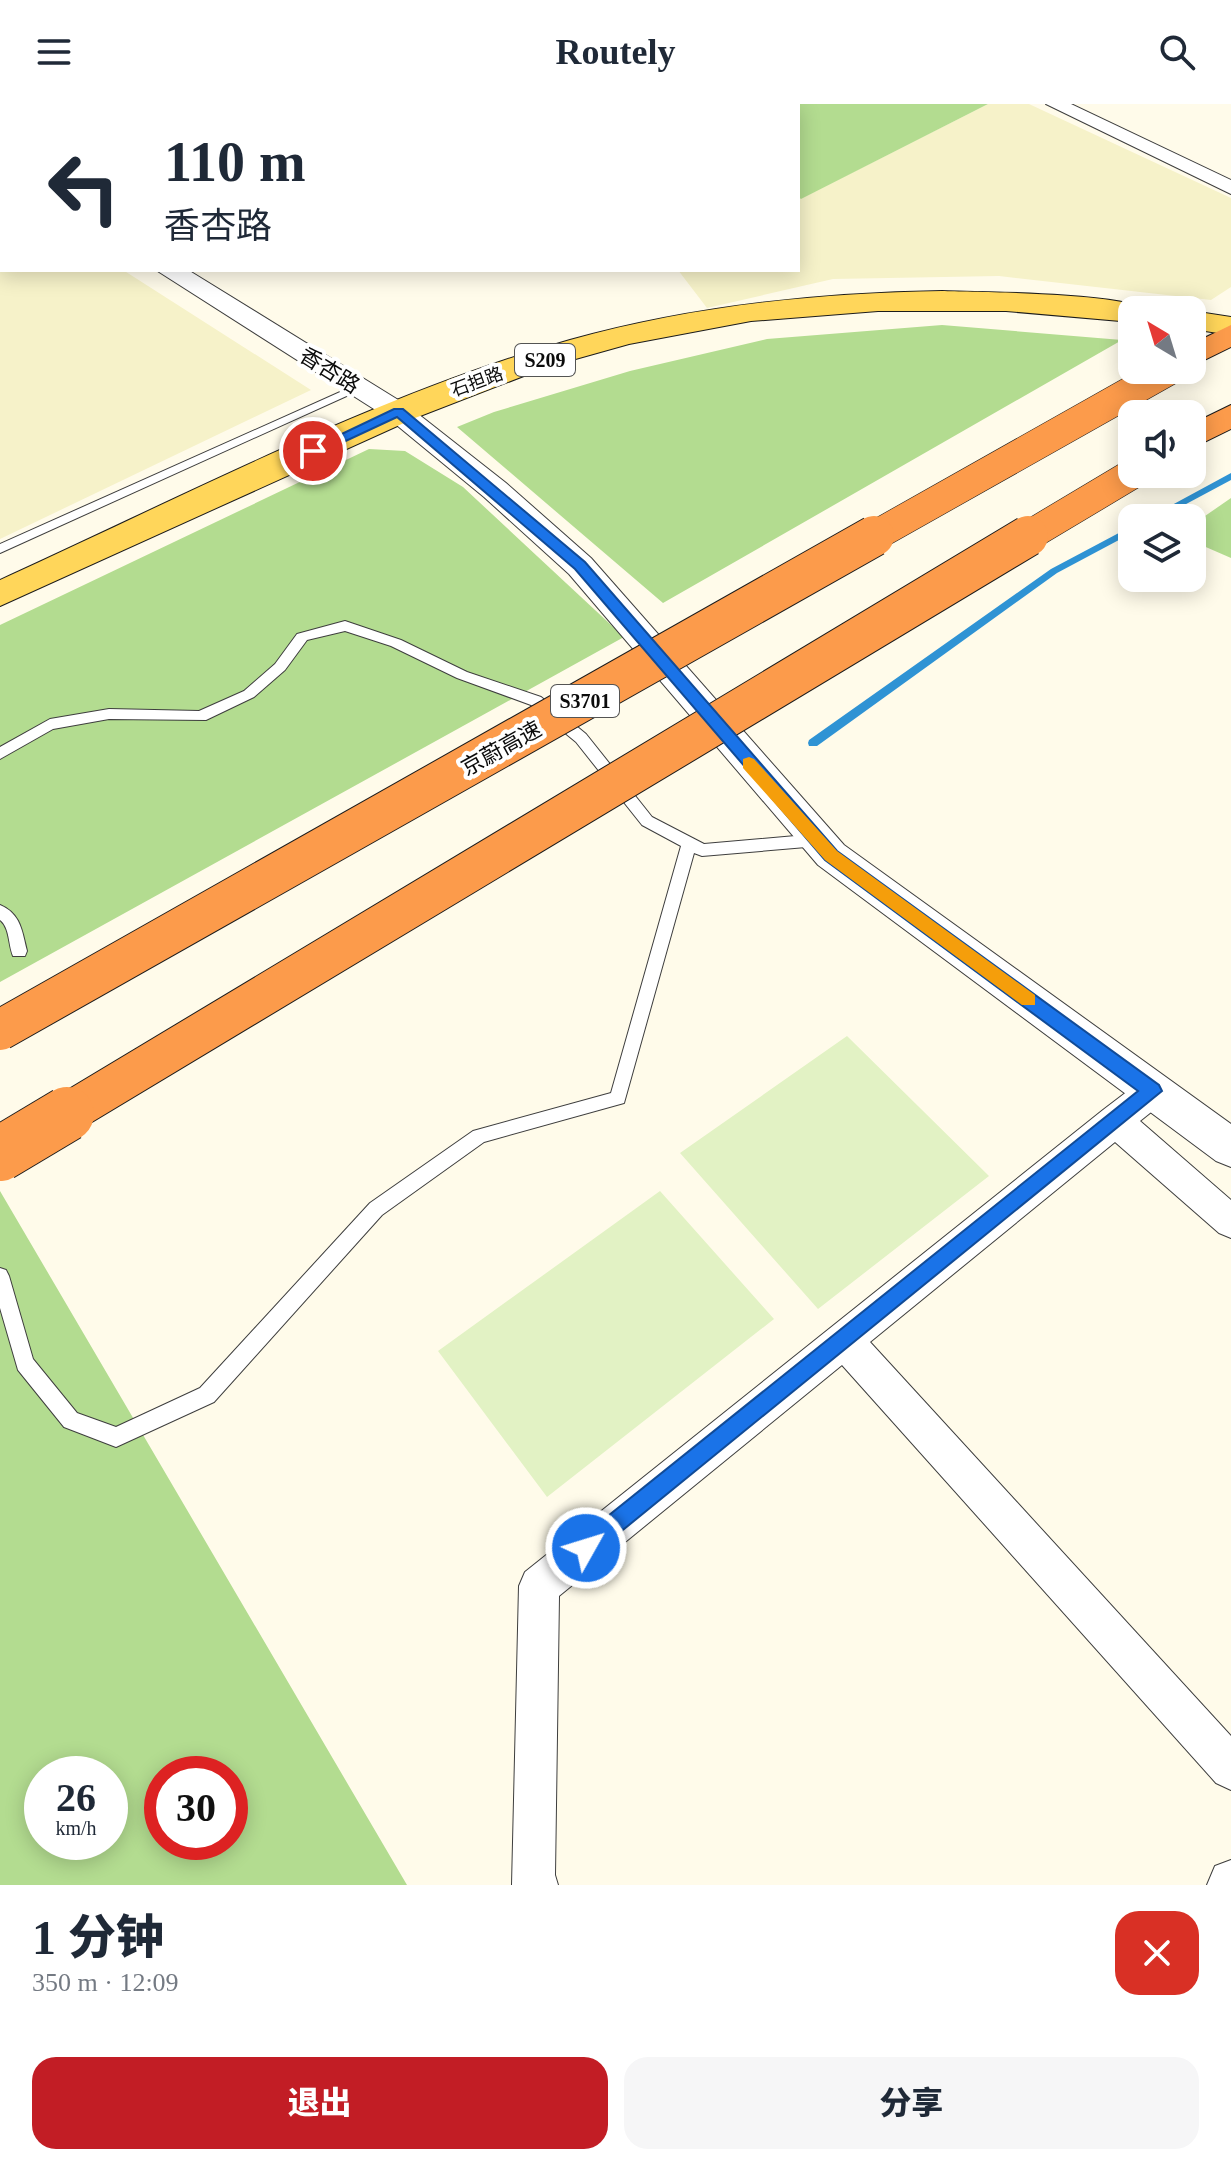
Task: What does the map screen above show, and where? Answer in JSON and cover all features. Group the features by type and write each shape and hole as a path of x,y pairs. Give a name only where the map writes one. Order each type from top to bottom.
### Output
{"highway":[{"path":"1206,349 1231,334"},
{"name":"京蔚高速","path":"0,1030 1144,384"},
{"path":"1206,430 1231,415"},
{"path":"0,1154 1118,482"}],"main road":[{"name":"石担路","path":"0,594 398,412 506,371 627,335 838,303 941,300 1065,305 1118,311"},
{"path":"1206,322 1231,326"}],"street":[{"path":"1056,104 1231,188"},
{"name":"香杏路","path":"172,272 398,412 580,566 831,855 1231,1148"},
{"path":"536,1885 532,1879 539,1586 1153,1091"},
{"path":"1115,1120 1231,1222"},
{"path":"844,1340 1231,1768"}],"lane":[{"path":"0,549 358,387"},
{"path":"0,754 50,724 109,714 201,716 249,694 280,667 302,637 345,626 396,643 462,675 536,701 581,738 647,821 702,850 818,840"},
{"path":"0,1276 25,1364 71,1420 116,1437 207,1395 376,1209 479,1136 618,1098 689,843"},
{"path":"0,911 12,921 19,951"}],"shaded area":[{"path":"988,104 1029,104 1231,198 1231,287 1211,300 1206,299 1206,296 1176,296 999,276 833,279 707,308 680,272 800,272 800,199"},
{"path":"0,272 126,272 311,390 0,539"}],"green space":[{"path":"800,104 988,104 801,199"},
{"path":"942,325 1118,340 1118,342 663,603 457,427 494,412 630,371 767,339"},
{"path":"369,449 405,451 463,487 624,637 0,982 0,625"},
{"path":"1231,498 1231,558 1206,547 1206,515"},
{"path":"847,1036 989,1176 818,1309 680,1153"},
{"path":"0,1191 407,1885 0,1885"},
{"path":"660,1191 774,1319 547,1497 438,1351"}],"waterway":[{"path":"1179,504 1231,476"},
{"path":"813,743 1054,571 1118,537"}],"slow traffic":[{"path":"749,763 831,855 1029,1000"}],"route":[{"path":"313,451 398,412 495,490 580,566 831,855 1153,1091 586,1548"}]}
